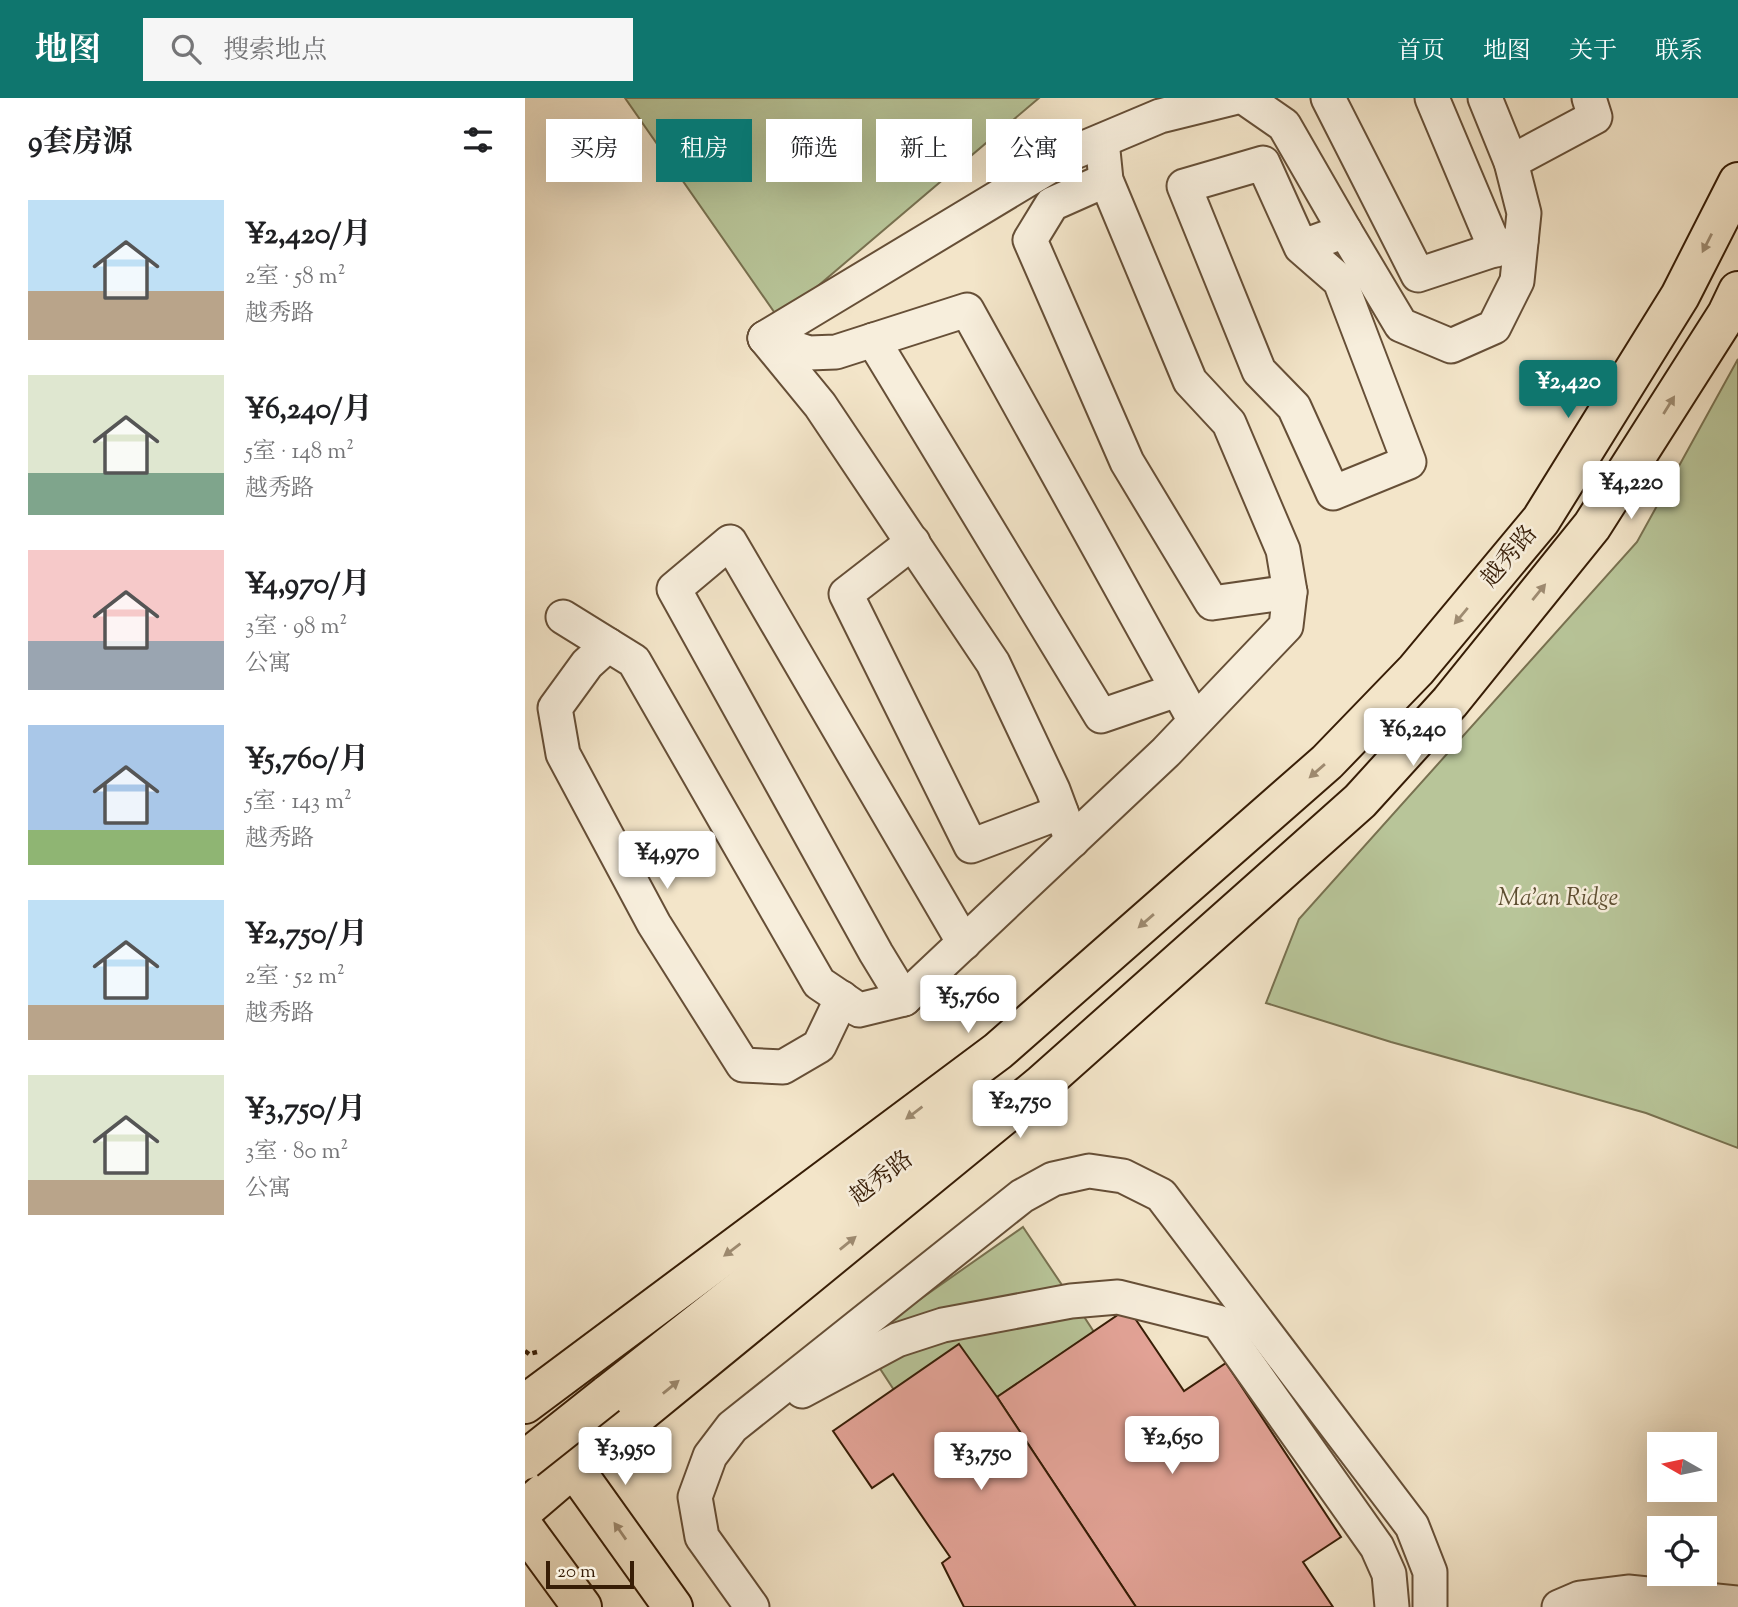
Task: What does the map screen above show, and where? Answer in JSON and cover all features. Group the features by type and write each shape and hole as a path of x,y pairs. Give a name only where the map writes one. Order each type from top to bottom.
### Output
{"main road":[{"name":"越秀路","path":"1416,670 1541,520 1680,296 1738,182"},
{"name":"越秀路","path":"1450,702 1592,526 1727,313 1738,291"},
{"path":"1339,788 1416,670"},
{"path":"673,1607 574,1466 525,1404 998,1051 1327,762 1416,670"},
{"path":"1339,788 1450,702"},
{"path":"525,1509 574,1466 1042,1084 1360,801 1450,702"},
{"name":"越秀路","path":"525,1460 1034,1059 1339,788"},
{"path":"525,1529 582,1607"}],"street":[{"path":"765,338 1072,153 1160,116 1233,98"},
{"path":"1245,98 1284,125 1401,325 1451,346 1494,327 1517,281 1508,246 1432,98"},
{"path":"1328,98 1418,275 1508,246 1524,212 1511,163 1485,98"},
{"path":"1511,163 1595,117 1590,98"},
{"path":"563,617 634,661 819,983 859,1010 904,999 964,943 1066,826 1166,751 1286,626 1290,592 1283,550 1229,423 1190,381 1107,180 1101,141"},
{"path":"1263,163 1301,247 1340,281 1409,463 1333,493 1294,407 1259,370 1184,186 1263,163"},
{"path":"1107,180 1052,204 1030,240 1127,462 1212,603 1290,592"},
{"path":"1301,247 1345,231"},
{"path":"765,338 809,353 836,352 967,310 1195,721"},
{"path":"765,338 820,405 993,663 1053,790 1066,826"},
{"path":"873,340 1101,716 1177,690"},
{"path":"904,999 674,589 730,542 964,943"},
{"path":"913,542 846,594 971,846 1066,826"},
{"path":"608,645 587,664 555,708 563,754 655,924 743,1065 783,1067 819,1046 842,998"},
{"path":"752,1607 702,1537 695,1497 710,1456 732,1427 1022,1196 1053,1179 1089,1171 1123,1176 1161,1195 1412,1525 1430,1572 1430,1607"},
{"path":"732,1427 897,1340 943,1325 1071,1301 1118,1297 1218,1322 1377,1547 1389,1574 1392,1607"},
{"path":"1559,1607 1580,1598 1628,1592 1738,1603"}],"green space":[{"path":"625,98 1039,98 1014,119 986,119 986,143 972,155 972,119 876,119 876,182 940,182 779,319 684,182 752,182 752,119 656,119 656,142"},
{"name":"Ma'an Ridge","path":"1738,359 1738,1148 1646,1113 1391,1042 1266,1003 1299,919 1637,542"},
{"path":"1023,1227 1068,1294 842,1354"},
{"path":"1079,1309 1094,1332 997,1397 894,1390 877,1364 901,1350"}],"building":[{"path":"1128,1308 1184,1391 1226,1363 1341,1537 1303,1562 1333,1607 1136,1607 997,1397"},
{"path":"959,1344 1136,1607 964,1607 942,1563 950,1557 893,1474 872,1488 833,1431"}]}
